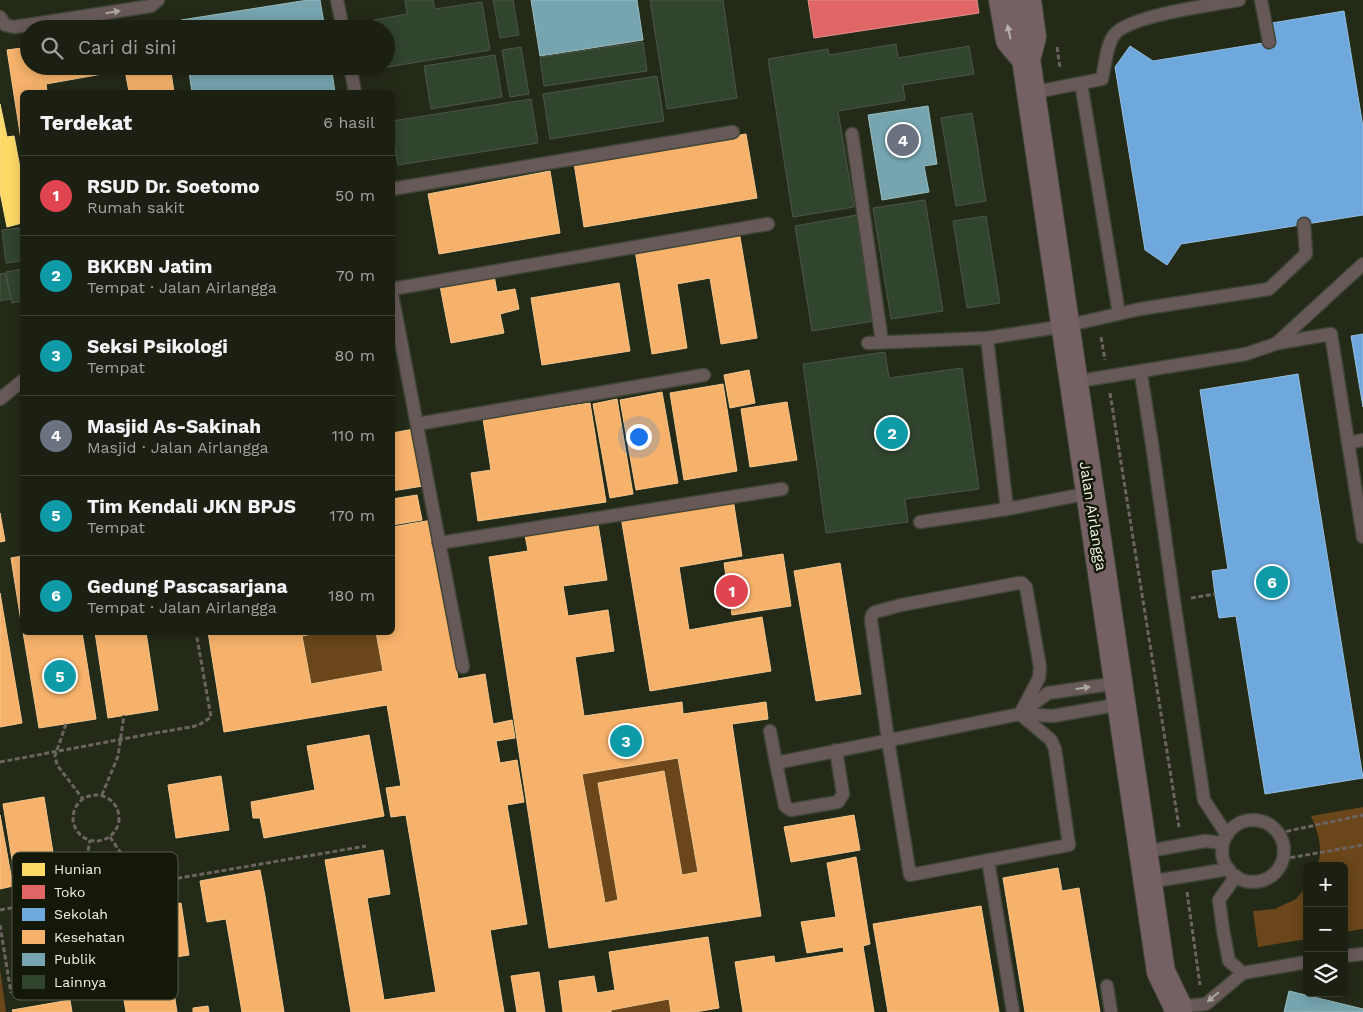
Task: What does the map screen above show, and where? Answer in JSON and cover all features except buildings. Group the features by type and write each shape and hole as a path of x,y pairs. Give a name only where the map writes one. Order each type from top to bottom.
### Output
{"main road":[{"path":"1003,0 1010,40 1026,59"},
{"name":"Jalan Airlangga","path":"1027,0 1032,37 1026,59 1119,693 1162,972 1178,1009"}],"lane":[{"path":"64,20 151,6 158,0"},
{"path":"337,0 341,20"},
{"path":"1031,93 1102,79 1107,52 1114,35 1125,26 1143,19 1239,0"},
{"path":"1262,0 1269,42"},
{"path":"0,18 5,26 20,27"},
{"path":"352,75 355,90"},
{"path":"1081,83 1118,314"},
{"path":"395,188 733,132"},
{"path":"852,134 882,342"},
{"path":"395,288 768,224"},
{"path":"868,343 987,338 1065,326 1158,306 1269,289 1306,254 1304,224"},
{"path":"1108,378 1246,357 1264,351 1278,343 1363,264"},
{"path":"395,310 463,667"},
{"path":"1074,384 1246,354 1278,343 1331,334 1363,537"},
{"path":"987,338 1007,509"},
{"path":"1141,374 1204,800 1225,839"},
{"path":"417,424 704,375"},
{"path":"0,400 20,383"},
{"path":"1348,442 1363,440"},
{"path":"439,543 782,490"},
{"path":"920,522 1007,509 1090,493"},
{"path":"1022,583 1026,587 1040,667 1039,678 1020,714 1051,740 1053,745 1069,845 910,875 888,740 871,620 872,616 875,612 901,606 1022,583"},
{"path":"1020,714 1048,693 1119,693"},
{"path":"776,763 1020,714 1053,716 1119,693"},
{"path":"770,730 785,806 791,810 838,802 842,794 836,750"},
{"path":"1248,820 1265,822 1279,833 1283,842 1283,859 1279,868 1264,880 1244,881 1232,873 1224,861 1222,852 1225,839 1232,828 1240,823 1248,820"},
{"path":"1143,852 1225,839"},
{"path":"988,860 1013,1012"},
{"path":"1148,882 1232,873"},
{"path":"1232,873 1220,900 1223,930 1229,961 1243,973"},
{"path":"1348,956 1363,954"},
{"path":"1178,1009 1206,1004 1243,973 1303,963"},
{"path":"1107,986 1111,1012"}],"path":[{"path":"1056,38 1063,87"},
{"path":"1098,318 1181,845"},
{"path":"1174,601 1215,594"},
{"path":"0,762 199,725 211,717 197,635"},
{"path":"102,795 118,756 124,715"},
{"path":"66,724 55,756 56,761 57,765 83,799"},
{"path":"92,795 102,795 111,800 118,808 119,819 116,829 110,837 100,841 90,840 81,835 75,827 73,817 76,807 83,799 92,795"},
{"path":"1279,833 1363,815"},
{"path":"110,837 120,852"},
{"path":"88,852 90,840"},
{"path":"1283,859 1363,845"},
{"path":"178,878 366,846"},
{"path":"1178,1009 1185,877"},
{"path":"0,925 11,993"}],"shaded area":[{"path":"376,635 383,671 311,684 302,636"},
{"path":"678,758 698,872 682,875 664,772 599,783 618,900 605,903 582,774"},
{"path":"1363,807 1363,929 1348,931 1348,862 1318,862 1320,847 1318,834 1311,816"},
{"path":"1303,891 1303,940 1258,947 1253,911 1275,909 1296,899"},
{"path":"0,970 6,1012 0,1012"},
{"path":"669,999 671,1012 611,1012 611,1010"}],"place":[{"name":"Masjid As-Sakinah","path":"903,140"},
{"name":"BKKBN Jatim","path":"892,433"},
{"name":"Gedung Pascasarjana","path":"1272,582"},
{"name":"RSUD Dr. Soetomo","path":"732,591"},
{"name":"Tim Kendali JKN BPJS","path":"60,676"},
{"name":"Seksi Psikologi","path":"626,741"}]}
